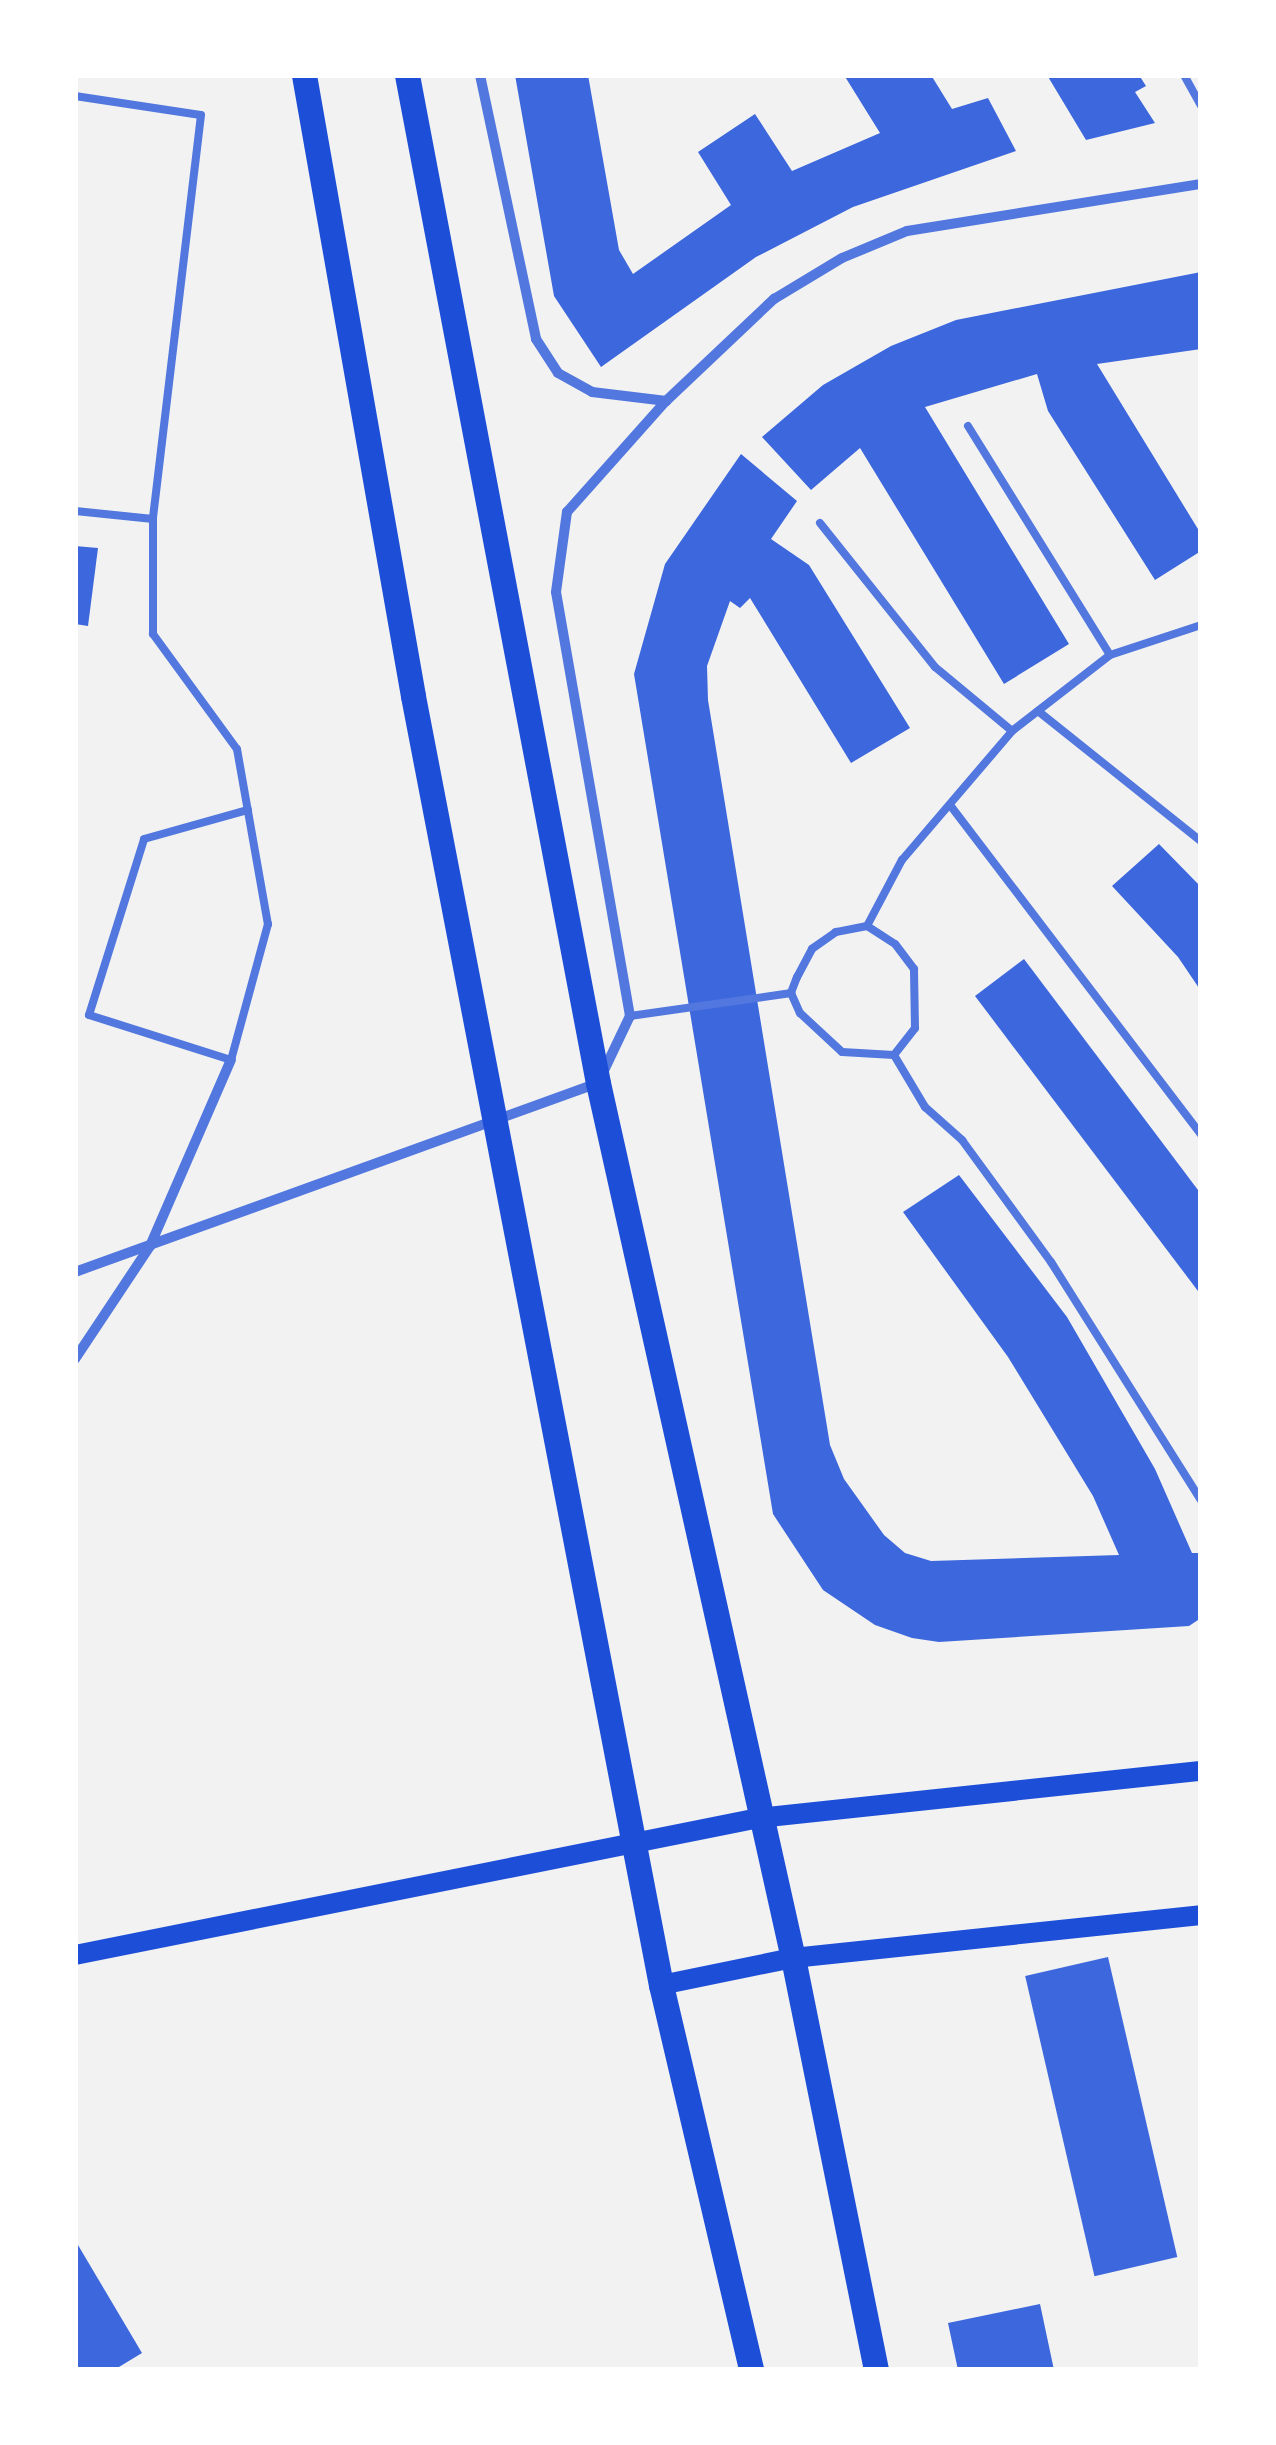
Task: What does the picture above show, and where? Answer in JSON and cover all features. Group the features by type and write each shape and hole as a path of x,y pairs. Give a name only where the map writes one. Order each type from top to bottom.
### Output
{"main road":[{"path":"304,75 412,696 661,1985 751,2370"},
{"path":"407,75 598,1082 793,1958 876,2370"},
{"path":"75,1956 759,1818 1201,1771"},
{"path":"661,1985 793,1958 1201,1915"}],"street":[{"path":"480,75 536,339 558,374 592,392 666,401"},
{"path":"75,1272 598,1082 630,1016 556,592 567,512 666,401 774,299 891,238 1201,184"},
{"path":"75,1359 150,1246 231,1060"}],"lane":[{"path":"1184,75 1201,106"},
{"path":"75,96 201,115 153,519 153,634 237,749 248,810 268,924 231,1060 88,1016 144,839 248,810"},
{"path":"968,426 1110,655"},
{"path":"75,511 153,519"},
{"path":"820,523 935,667 1012,731"},
{"path":"868,926 902,860 1012,731 1110,655 1201,625"},
{"path":"1038,711 1201,840"},
{"path":"950,804 1201,1135"},
{"path":"791,993 812,950 836,932 868,926 895,944 914,969 915,1028 894,1055"},
{"path":"630,1016 791,993"},
{"path":"791,993 817,1034 842,1052 894,1055"},
{"path":"894,1055 925,1107 962,1140 1050,1262 1201,1500"}],"building":[{"path":"515,75 588,75 619,250 633,274 731,205 698,152 755,114 792,171 880,133 844,75 931,75 952,109 988,98 1016,151 853,207 756,257 601,367 554,296"},
{"path":"1047,75 1139,75 1146,86 1135,92 1155,123 1086,140"},
{"path":"1201,272 1201,349 1097,364 1201,534 1201,551 1155,580 1048,411 1037,374 925,407 1069,644 1004,684 860,448 811,490 762,437 823,385 891,346 956,320"},
{"path":"741,454 797,501 771,539 809,565 910,728 851,763 750,598 740,608 730,601 707,666 708,700 830,1445 844,1479 884,1535 905,1553 931,1561 1119,1555 1093,1496 1008,1357 903,1212 959,1175 1067,1317 1155,1469 1192,1553 1201,1553 1201,1618 1189,1626 939,1642 912,1638 875,1625 823,1590 773,1514 634,674 665,564"},
{"path":"75,546 98,548 88,626 75,624"},
{"path":"1159,844 1201,887 1201,991 1178,957 1112,886"},
{"path":"1024,959 1201,1194 1201,1295 975,996"},
{"path":"1108,1957 1177,2257 1094,2276 1025,1976"},
{"path":"75,2240 142,2353 114,2370 75,2370"},
{"path":"1040,2304 1054,2370 958,2370 948,2323"}]}
